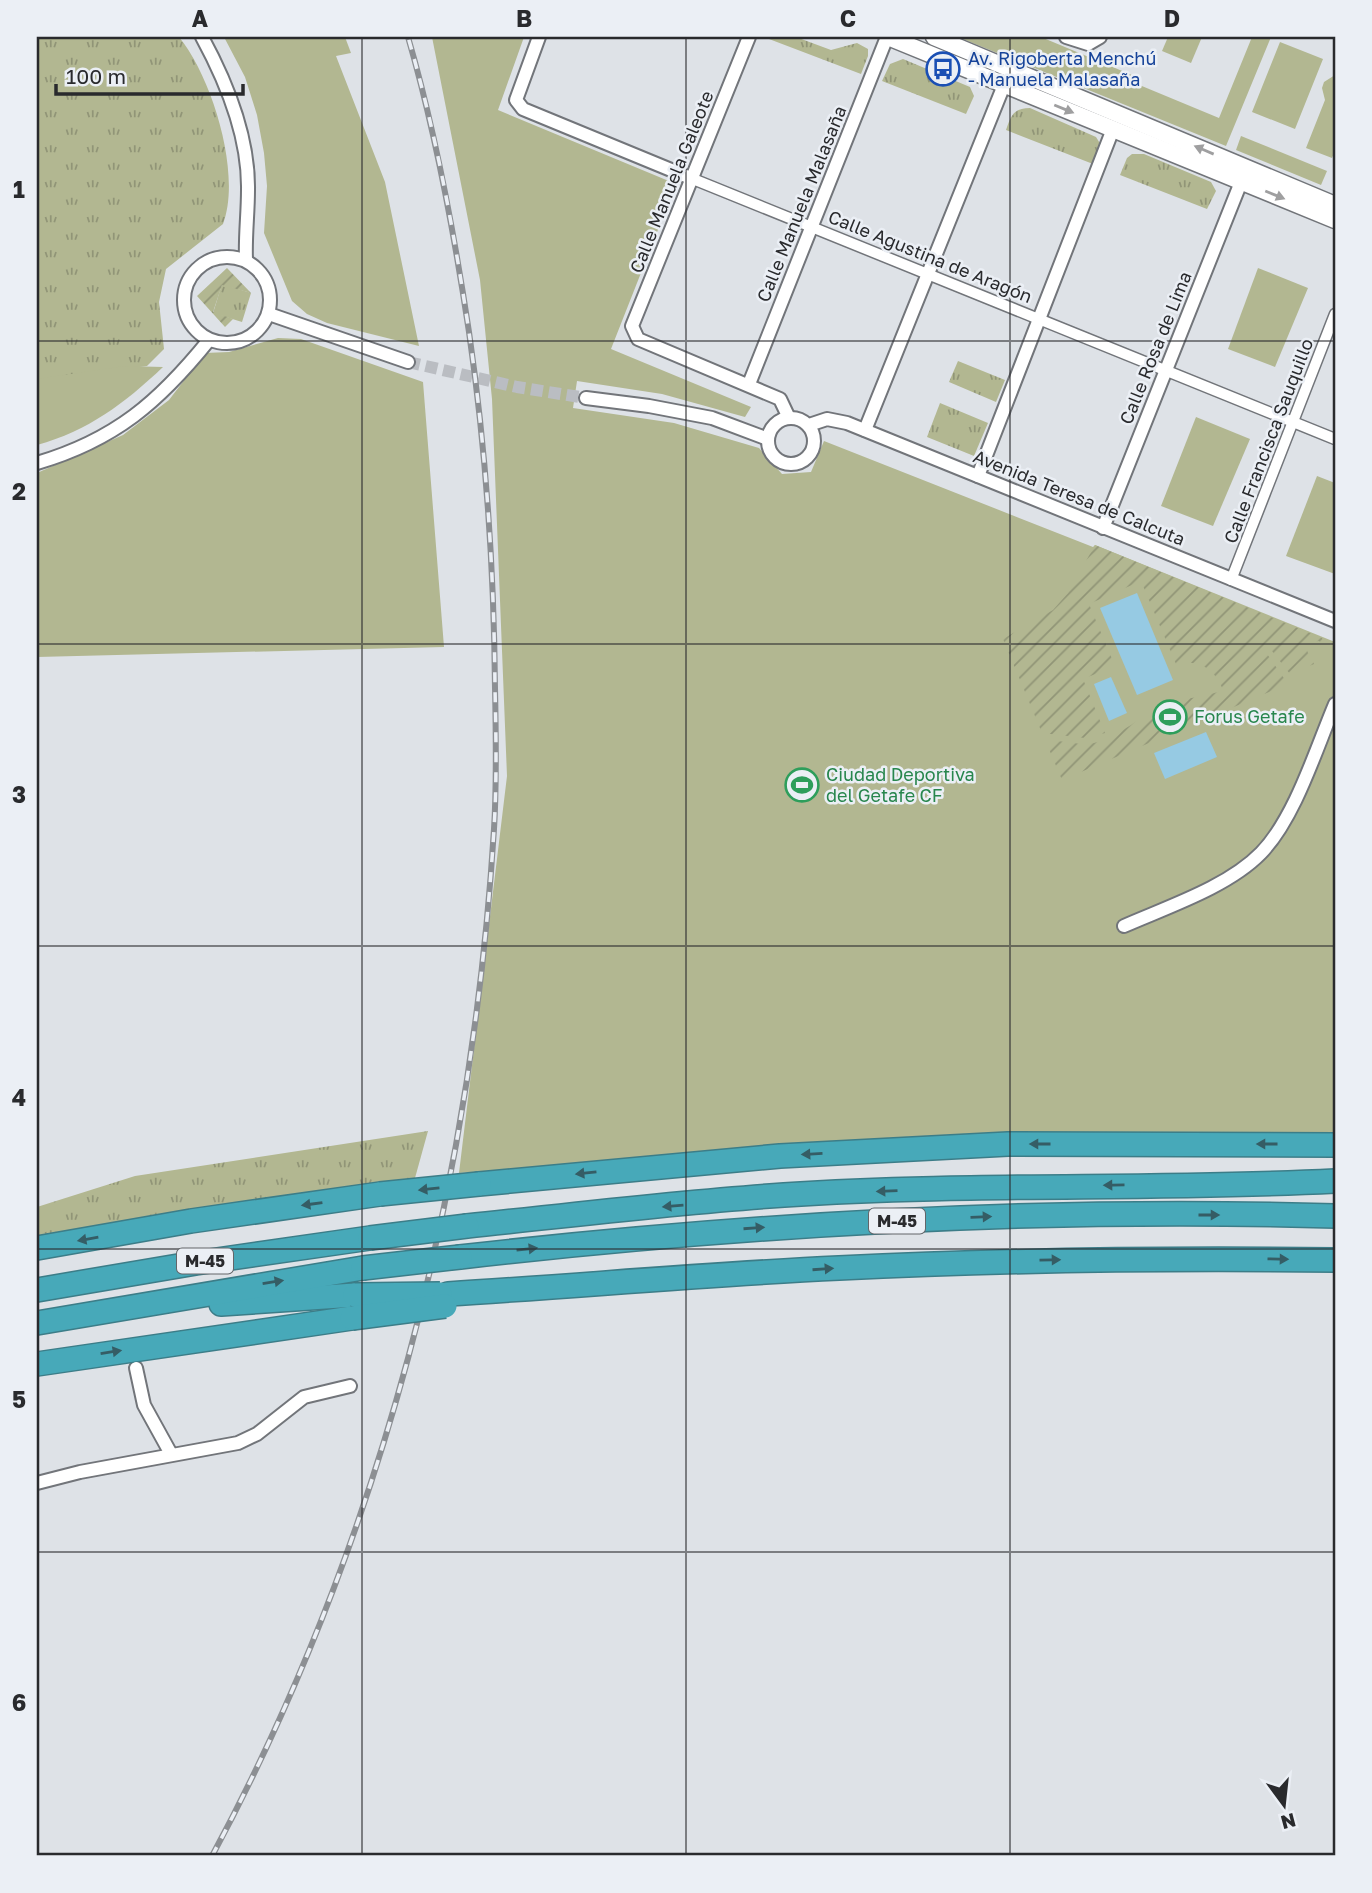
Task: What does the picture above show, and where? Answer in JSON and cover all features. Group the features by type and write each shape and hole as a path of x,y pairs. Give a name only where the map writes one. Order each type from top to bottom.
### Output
{"highway":[{"path":"37,1248 191,1221 380,1194 780,1156 1008,1144 1335,1145"},
{"name":"M-45","path":"38,1289 370,1238 784,1195 1011,1186 1335,1183"},
{"name":"M-45","path":"37,1323 363,1268 620,1239 793,1225 1021,1216 1335,1216"},
{"path":"37,1323 203,1305 354,1306 835,1268 1015,1261 1335,1260"},
{"path":"37,1364 354,1306"}],"street":[{"path":"202,37 222,73 241,136 248,190 244,233 246,260"},
{"name":"Calle Agustina de Aragón","path":"539,37 516,100 523,109 811,229 1335,439"},
{"name":"Calle Manuela Galeote","path":"749,37 632,326 638,340 749,384"},
{"path":"887,37 1335,220"},
{"name":"Calle Manuela Malasaña","path":"749,384 887,37"},
{"path":"934,37 1335,205"},
{"path":"1066,37 1083,44 1097,39"},
{"path":"865,430 1004,85"},
{"path":"978,476 1113,129"},
{"name":"Calle Rosa de Lima","path":"1103,528 1241,181"},
{"path":"220,256 246,260 260,271 268,285 271,302 269,314 259,329 247,339 223,343 209,340 192,326 185,312 183,297 188,279 205,261 220,256"},
{"path":"269,314 408,362"},
{"name":"Calle Francisca Sauquillo","path":"1231,580 1335,314"},
{"path":"37,463 70,453 128,421 155,401 209,340"},
{"path":"749,384 780,399 789,418"},
{"path":"586,398 712,418 768,439"},
{"path":"789,418 796,418 808,425 815,439 811,453 799,463 784,463 777,459 768,439 775,425 789,418"},
{"name":"Avenida Teresa de Calcuta","path":"808,425 827,419 847,423 1335,621"},
{"path":"1124,926 1229,878 1261,853 1297,794 1335,704"},
{"path":"136,1368 144,1405 170,1454"},
{"path":"37,1483 170,1454 238,1443 257,1434 304,1397 350,1386"}],"green space":[{"path":"37,37 179,37 191,54 212,101 226,153 229,179 228,203 223,224 166,269 159,302 164,349 147,366 37,381"},
{"path":"224,37 345,37 351,53 336,56 385,182 419,346 327,323 307,314 292,301 264,233 267,186 257,115 245,77"},
{"path":"432,37 524,37 498,110 676,184 611,349 751,407 745,417 662,394 577,381 573,408 674,423 759,448 782,474 811,472 824,441 1093,547 1095,545 1335,642 1335,1134 1007,1137 459,1173 507,776 492,399 480,280"},
{"path":"796,37 831,50 857,43 868,49 868,56 861,74 769,39"},
{"path":"958,37 1041,37 1139,78 1137,84 1219,118 1252,37 1271,37 1226,146"},
{"path":"1168,37 1202,37 1191,63 1162,51"},
{"path":"1280,42 1323,59 1295,129 1252,112"},
{"path":"903,59 970,87 974,96 966,114 882,81 890,64"},
{"path":"1335,75 1335,151 1332,158 1306,148 1325,100 1322,88 1324,82"},
{"path":"1030,108 1096,137 1101,145 1093,164 1006,130 1014,114 1020,109"},
{"path":"1241,136 1327,171 1321,185 1236,150"},
{"path":"1132,154 1144,154 1211,182 1216,191 1207,209 1120,175 1127,158"},
{"path":"227,268 251,293 222,285 213,312 233,319 225,327 197,296"},
{"path":"1258,268 1308,288 1275,367 1228,349"},
{"path":"222,284 251,293 242,322 213,313"},
{"path":"278,338 301,339 423,382 444,647 37,657 37,473 123,435 169,400 205,353 229,352"},
{"path":"958,361 1005,380 996,402 949,382"},
{"path":"125,366 163,367 134,392 89,424 37,445 37,379"},
{"path":"940,403 988,423 974,456 927,437"},
{"path":"1196,417 1250,439 1213,526 1161,506"},
{"path":"1317,476 1335,483 1335,574 1286,556"},
{"path":"1095,545 1322,638 1325,647 1319,641 1311,642 1307,651 1314,664 1290,674 1268,646 1265,651 1288,684 1062,780 1046,742 1094,743 1113,736 1166,705 1223,690 1216,676 1206,667 1192,663 1176,664 1141,581 1089,604 1115,666 1083,679 1105,733 1085,738 1042,733 1003,639 1053,610 1068,593"},
{"path":"428,1131 415,1178 37,1242 37,1207 135,1176"}],"water":[{"path":"1137,593 1173,680 1137,695 1100,608"},
{"path":"1111,677 1127,713 1109,721 1094,684"},
{"path":"1206,732 1217,757 1165,779 1154,753"}],"tunnel":[{"path":"408,362 517,387 586,398"}],"railway":[{"path":"212,1856 272,1736 324,1613 370,1486 408,1358 440,1227 464,1095 482,962 496,794 493,598 488,509 469,332 436,146 408,37"}],"place":[{"name":"Av. Rigoberta Menchú - Manuela Malasaña","path":"943,69"},
{"name":"Forus Getafe","path":"1170,717"},
{"name":"Ciudad Deportiva del Getafe CF","path":"802,785"}]}
